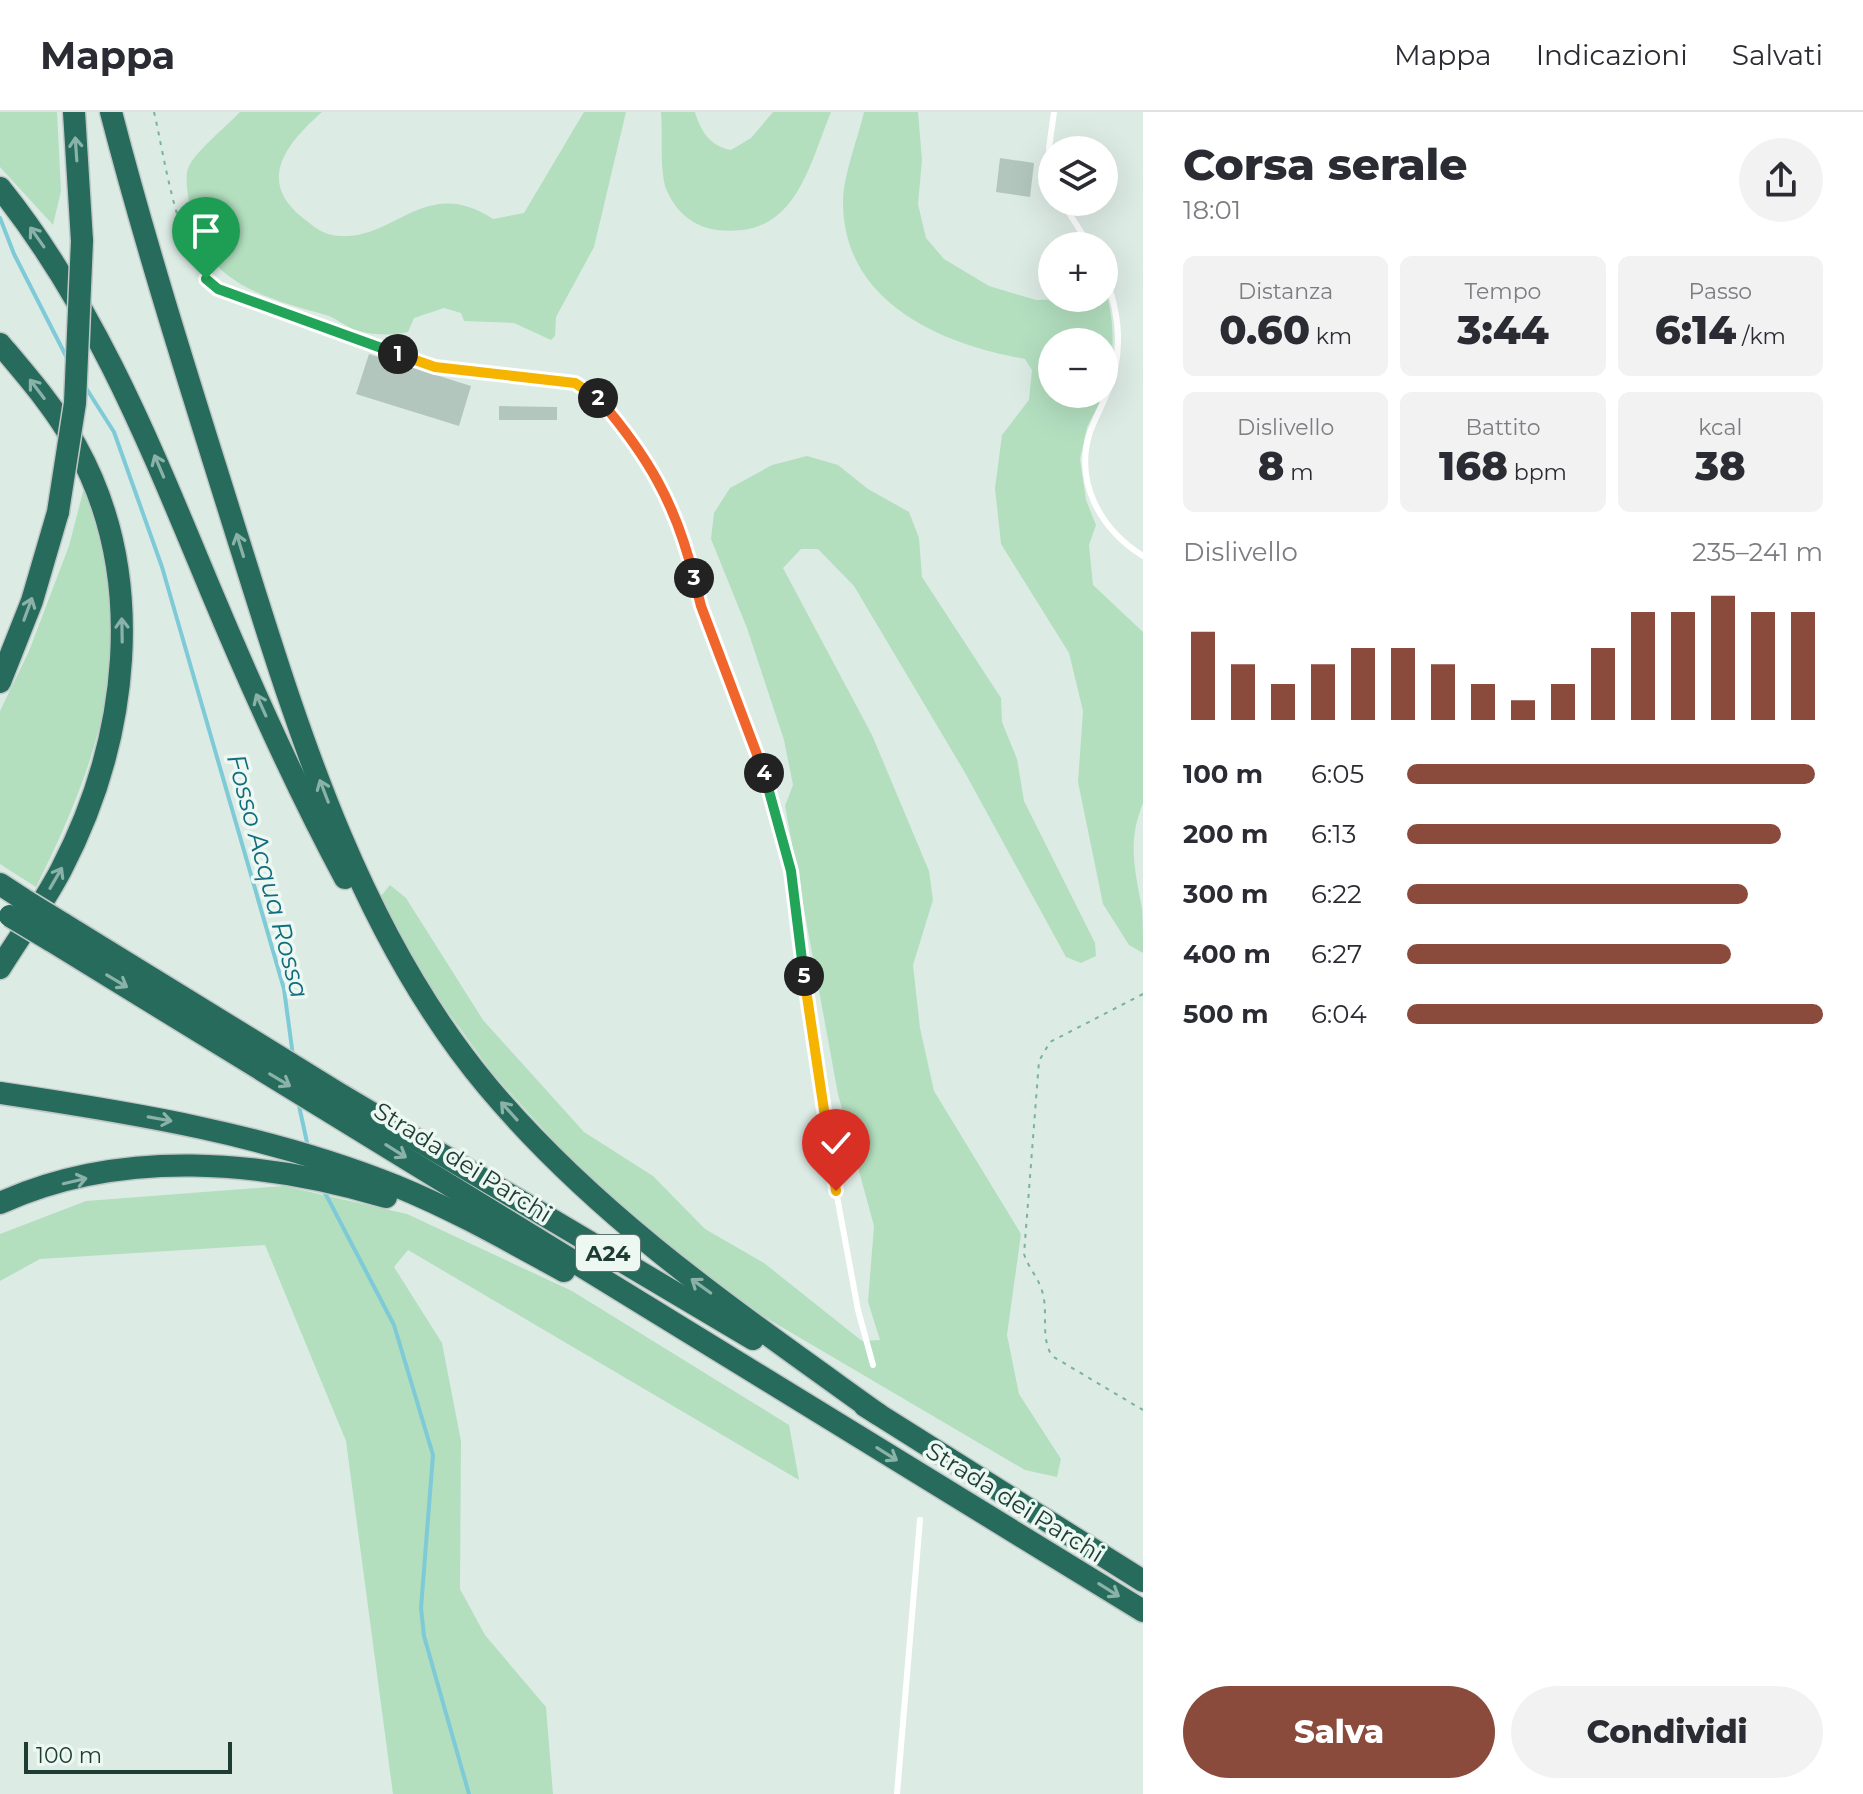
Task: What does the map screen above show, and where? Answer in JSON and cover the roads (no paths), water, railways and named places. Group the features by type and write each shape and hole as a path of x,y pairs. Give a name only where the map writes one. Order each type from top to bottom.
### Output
{"highway":[{"path":"0,682 32,601 58,512 75,403 82,241 74,112"},
{"path":"111,112 146,246 298,723 354,864 435,1017"},
{"path":"0,188 70,286 120,380 262,709 336,861 389,955 507,1109 609,1211 672,1265 878,1414"},
{"path":"0,344 38,389 77,446 107,522 118,570 123,633 118,694 104,761 90,805 60,871 0,968"},
{"name":"Strada dei Parchi","path":"0,884 11,908 56,931 334,1101 821,1413 1143,1611"},
{"path":"0,1093 171,1120 251,1139 335,1173 463,1216 821,1413"},
{"name":"Strada dei Parchi","path":"334,1101 878,1414 1143,1581"},
{"path":"0,1203 17,1195 128,1169 228,1165 303,1175 335,1173"}],"lane":[{"path":"1051,136 1054,112"},
{"path":"1115,312 1118,354 1113,379 1087,443 1084,469 1092,498 1107,525 1143,556"},
{"path":"435,367 491,376 537,376 575,383 597,396 635,441 677,517 701,606 757,749 791,871 836,1191 858,1310 873,1365"},
{"path":"897,1794 920,1520"}],"waterway":[{"name":"Fosso Acqua Rossa","path":"0,218 14,254 68,360"},
{"name":"Fosso Acqua Rossa","path":"86,388 114,432 162,567 284,989 293,1056"},
{"name":"Fosso Acqua Rossa","path":"298,1101 308,1147"},
{"name":"Fosso Acqua Rossa","path":"323,1189 394,1325 433,1455 421,1608 424,1636 469,1794"}]}
